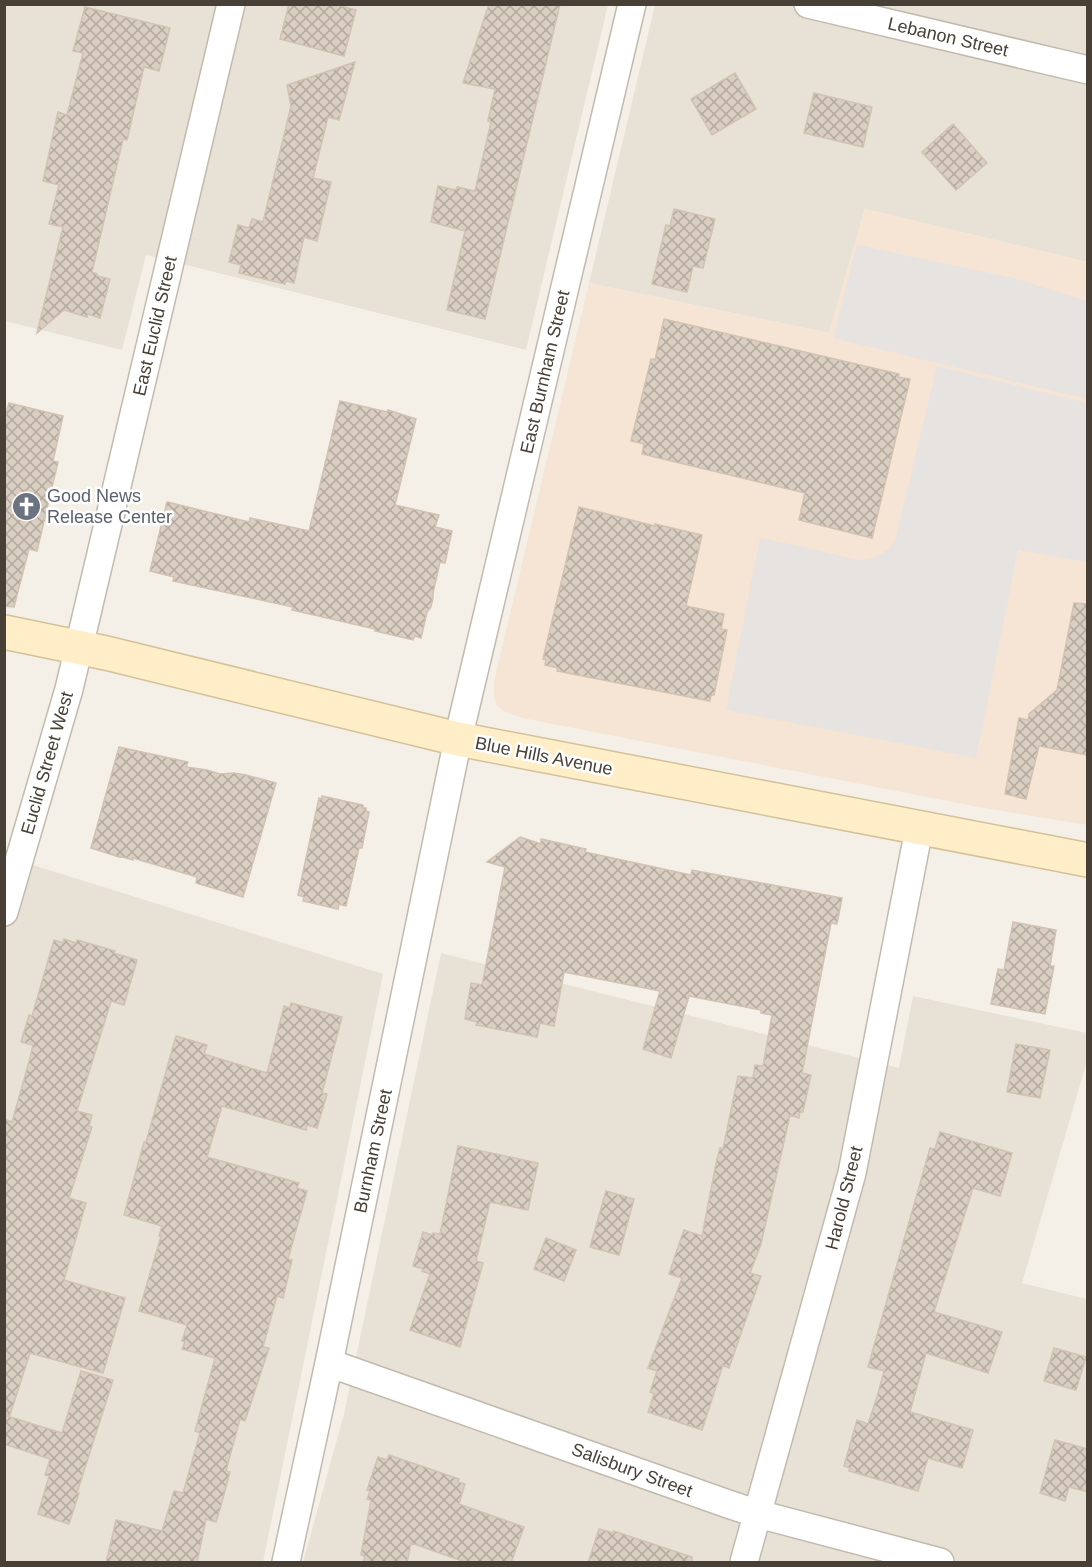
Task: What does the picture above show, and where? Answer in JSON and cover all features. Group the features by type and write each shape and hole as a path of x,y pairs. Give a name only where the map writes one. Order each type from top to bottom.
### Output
{"main road":[{"name":"Blue Hills Avenue","path":"4,632 106,653 458,739 1088,860"}],"street":[{"name":"East Euclid Street","path":"79,648 231,4"},
{"name":"East Burnham Street","path":"458,739 632,4"},
{"name":"Lebanon Street","path":"808,4 1087,68"},
{"name":"Euclid Street West","path":"4,912 79,648"},
{"name":"Burnham Street","path":"286,1563 458,739"},
{"name":"Harold Street","path":"744,1563 852,1173 919,829"},
{"name":"Salisbury Street","path":"329,1363 758,1514 940,1563"}],"shaded area":[{"path":"5,5 608,5 526,350 146,255 122,350 5,321"},
{"path":"655,5 1087,5 1087,262 865,209 829,333 589,283"},
{"path":"865,209 1087,262 1087,825 973,806 522,718 503,711 496,704 494,681 589,283 829,333"},
{"path":"857,245 1014,278 1087,301 1087,399 833,338"},
{"path":"937,366 1087,403 1087,562 1018,550 976,758 726,710 760,538 858,560 878,556 889,549 895,540"},
{"path":"4,856 383,974 263,1562 5,1562"},
{"path":"441,953 899,1068 913,996 1087,1033 1087,1061 1022,1283 1087,1299 1087,1562 303,1562 344,1414"}],"building":[{"path":"289,4 334,4 356,10 344,56 280,39"},
{"path":"489,4 560,4 485,319 447,310 465,231 431,222 438,186 475,191 491,122 488,121 495,89 463,83"},
{"path":"85,7 170,28 159,71 144,67 127,140 123,139 92,272 97,276 110,279 100,318 88,314 87,317 64,310 37,333 63,227 49,224 59,185 43,181 58,112 67,115 83,53 73,51"},
{"path":"355,62 339,120 328,117 313,178 331,182 317,241 304,237 294,283 286,281 285,284 239,273 241,265 229,262 238,225 249,228 252,219 263,222 291,106 287,85"},
{"path":"735,73 756,109 712,135 691,99"},
{"path":"814,93 872,107 863,147 804,133"},
{"path":"953,124 987,163 956,190 922,152"},
{"path":"674,209 715,219 703,268 693,266 687,292 652,284 666,225 670,226"},
{"path":"664,319 899,374 898,377 910,379 872,538 799,520 805,493 642,454 644,444 631,441 651,359 655,360"},
{"path":"340,401 387,412 388,410 416,419 395,505 439,515 435,527 452,531 445,563 440,562 431,607 427,612 421,638 415,636 413,640 375,631 375,629 292,610 293,607 173,581 174,577 150,571 167,502 249,522 250,518 309,531"},
{"name":"Good News Release Center","path":"9,403 63,416 53,461 58,462 37,551 29,549 14,607 4,606 4,420"},
{"path":"579,507 702,535 686,606 724,614 721,629 727,630 714,695 711,695 710,701 557,671 558,668 545,665 546,660 543,659"},
{"path":"1074,603 1088,604 1088,755 1039,746 1026,799 1005,794 1019,718 1028,720 1029,714 1057,690"},
{"path":"119,747 188,762 186,767 220,774 246,775 276,783 243,897 196,883 197,877 91,848"},
{"path":"322,796 363,805 363,808 369,812 346,906 339,904 338,909 303,901 304,897 298,895 319,798 322,799"},
{"path":"520,837 541,844 541,839 586,849 585,852 691,875 692,870 842,898 837,924 831,923 802,1073 811,1075 803,1112 800,1112 799,1118 790,1115 761,1244 750,1273 761,1276 729,1368 723,1365 702,1430 648,1412 654,1394 650,1392 657,1371 648,1368 682,1278 669,1274 680,1241 684,1230 702,1236 717,1159 720,1148 723,1149 738,1076 753,1078 755,1065 763,1066 772,1015 761,1013 761,1010 689,996 671,1058 643,1049 660,991 564,972 554,1026 540,1023 537,1037 476,1025 477,1022 465,1019 471,983 482,985 505,867 487,862"},
{"path":"1013,922 1056,930 1050,966 1054,966 1045,1014 991,1004 998,969 1004,970"},
{"path":"64,939 76,943 77,940 137,960 124,1005 111,1001 77,1111 92,1115 89,1126 92,1127 69,1198 86,1203 64,1280 125,1298 103,1373 30,1353 10,1415 4,1414 4,1119 12,1122 30,1058 33,1045 21,1042 29,1015 32,1016 54,940 63,943"},
{"path":"291,1003 342,1017 322,1093 327,1094 317,1128 307,1125 306,1130 222,1106 207,1157 299,1183 297,1188 307,1191 288,1259 292,1260 283,1298 277,1296 263,1347 269,1348 245,1421 240,1419 226,1471 230,1472 216,1522 206,1519 197,1563 106,1563 116,1520 162,1531 174,1491 183,1493 200,1433 195,1431 215,1358 182,1349 187,1325 139,1311 162,1226 124,1215 176,1036 207,1045 204,1054 267,1073 284,1006 290,1008"},
{"path":"1016,1044 1050,1050 1040,1098 1007,1092"},
{"path":"940,1132 1012,1153 1000,1196 973,1188 934,1312 1002,1332 988,1373 926,1353 910,1412 973,1430 962,1468 928,1458 918,1491 849,1471 850,1468 844,1466 857,1420 868,1424 877,1397 884,1371 868,1367 930,1148 935,1149"},
{"path":"458,1146 538,1163 528,1210 490,1202 476,1261 483,1263 460,1347 410,1330 430,1274 413,1266 423,1232 432,1235 433,1233 440,1234"},
{"path":"606,1191 634,1199 619,1255 590,1247"},
{"path":"546,1238 576,1250 564,1281 534,1269"},
{"path":"1054,1348 1086,1357 1076,1390 1044,1381"},
{"path":"81,1371 113,1380 69,1524 38,1514 49,1476 45,1475 50,1459 4,1444 4,1415 62,1433"},
{"path":"1055,1440 1088,1449 1088,1492 1069,1487 1065,1501 1040,1493"},
{"path":"389,1455 459,1479 458,1482 465,1484 459,1504 524,1527 511,1563 468,1563 411,1543 407,1563 363,1563 365,1556 361,1555 371,1500 367,1499 370,1491 367,1490 378,1457 387,1460"},
{"path":"599,1529 614,1533 614,1531 692,1557 692,1563 588,1563"}],"place":[{"name":"Good News Release Center","path":"26,506"}]}
